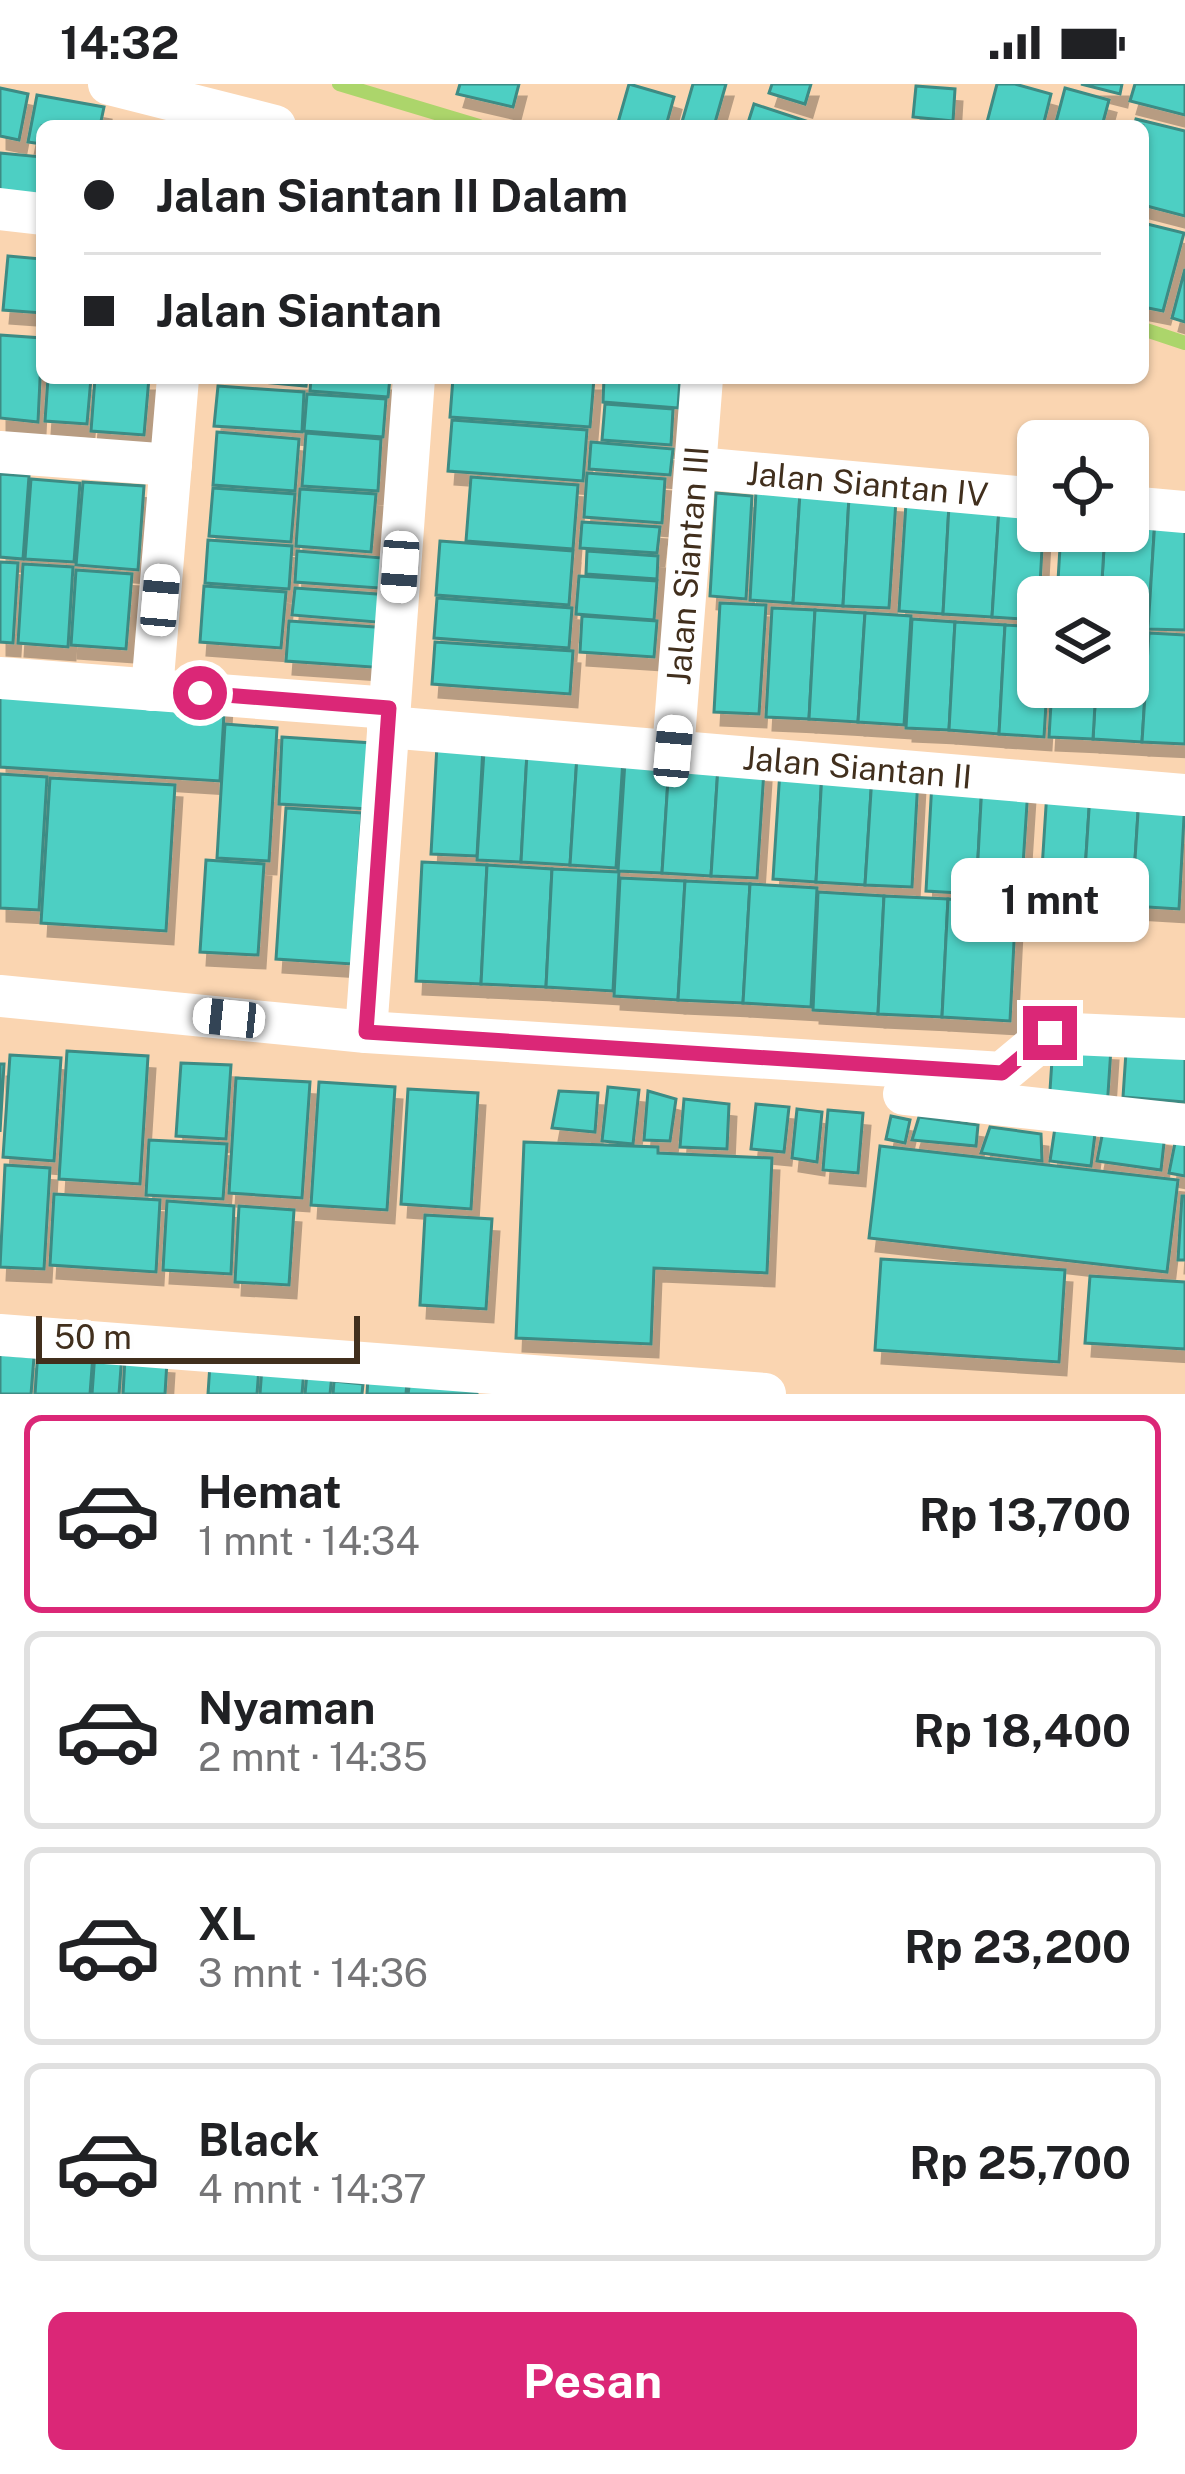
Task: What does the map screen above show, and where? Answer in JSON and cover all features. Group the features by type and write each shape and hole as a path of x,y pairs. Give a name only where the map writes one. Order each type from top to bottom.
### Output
{"street":[{"path":"109,84 199,115 234,120"},
{"path":"0,209 36,213"},
{"path":"152,690 178,384"},
{"path":"366,1032 414,384"},
{"name":"Jalan Siantan III","path":"673,751 702,384"},
{"path":"0,452 171,465"},
{"name":"Jalan Siantan IV","path":"697,468 1017,497"},
{"path":"1149,509 1185,512"},
{"name":"Jalan Siantan II","path":"0,678 152,690 673,751 1185,795"},
{"path":"0,996 366,1032 1002,1073 1050,1033 1185,1039"},
{"path":"601,1049 615,1056 754,1078 1185,1125"},
{"path":"0,1335 765,1394"}],"building":[{"path":"460,84 519,84 513,107 457,94"},
{"path":"629,84 674,97 668,120 619,120"},
{"path":"693,84 726,84 716,120 683,120"},
{"path":"772,84 811,84 805,104 769,93"},
{"path":"997,84 1051,94 1044,120 988,120"},
{"path":"1081,84 1122,84 1120,94"},
{"path":"1135,84 1185,84 1185,115 1130,101"},
{"path":"916,86 955,89 953,120 913,117"},
{"path":"0,88 28,94 19,140 0,136"},
{"path":"1065,88 1109,100 1104,120 1057,120"},
{"path":"37,95 104,107 101,120 36,120 36,143 28,142"},
{"path":"754,104 803,120 749,120"},
{"path":"1149,122 1185,131 1185,216 1149,207"},
{"path":"0,153 36,156 36,207 0,204"},
{"path":"1149,224 1184,233 1163,311 1149,308"},
{"path":"8,256 36,258 36,313 3,310"},
{"path":"1185,269 1185,322 1172,318"},
{"path":"0,335 36,338 38,422 0,418"},
{"path":"48,384 90,384 87,424 45,421"},
{"path":"95,384 148,384 144,435 91,431"},
{"path":"311,384 389,384 388,397 310,391"},
{"path":"453,384 594,384 590,427 450,417"},
{"path":"604,384 680,384 678,408 603,402"},
{"path":"218,386 304,392 302,432 214,426"},
{"path":"307,394 386,399 383,437 304,431"},
{"path":"605,404 673,409 671,445 602,440"},
{"path":"452,420 587,430 583,481 448,471"},
{"path":"217,432 299,439 295,491 213,485"},
{"path":"306,433 381,439 378,491 302,486"},
{"path":"591,442 673,449 670,475 589,469"},
{"path":"587,473 665,479 662,523 584,517"},
{"path":"0,474 29,476 23,559 0,557"},
{"path":"471,477 578,485 573,549 466,541"},
{"path":"31,479 80,483 74,562 25,559"},
{"path":"83,482 144,486 138,570 76,565"},
{"path":"213,488 295,494 291,542 209,536"},
{"path":"300,489 376,494 371,552 296,546"},
{"path":"756,491 800,493 793,603 750,600"},
{"path":"716,493 752,496 746,599 710,596"},
{"path":"800,493 849,497 843,606 793,603"},
{"path":"849,497 896,500 889,608 843,606"},
{"path":"906,503 949,505 943,614 899,611"},
{"path":"949,505 999,508 992,617 943,614"},
{"path":"999,508 1017,509 1017,552 1042,552 1040,576 1017,576 1017,619 992,617"},
{"path":"1149,519 1155,519 1149,613 1149,576 1102,576 1104,552 1149,552"},
{"path":"1155,519 1185,521 1185,630 1149,629"},
{"path":"582,522 660,527 657,553 580,548"},
{"path":"208,540 292,546 289,589 205,583"},
{"path":"440,541 573,551 569,605 436,595"},
{"path":"297,551 395,559 393,589 295,582"},
{"path":"587,551 658,556 657,579 586,574"},
{"path":"1060,552 1104,552 1102,576 1058,576"},
{"path":"0,562 18,563 13,643 0,642"},
{"path":"23,564 73,567 68,647 18,643"},
{"path":"76,570 132,574 126,649 71,645"},
{"path":"579,576 657,581 654,620 576,614"},
{"path":"204,586 286,592 281,648 200,642"},
{"path":"295,588 390,595 388,623 292,615"},
{"path":"437,598 572,608 569,648 434,638"},
{"path":"720,603 766,605 759,714 714,712"},
{"path":"772,608 815,610 809,719 766,717"},
{"path":"815,610 865,613 858,722 809,719"},
{"path":"865,613 911,616 904,725 858,722"},
{"path":"582,616 657,621 654,657 580,652"},
{"path":"912,619 955,622 949,730 906,728"},
{"path":"289,621 389,628 386,668 286,661"},
{"path":"955,622 1005,625 999,734 949,730"},
{"path":"1005,625 1017,626 1017,708 1046,708 1044,737 999,734"},
{"path":"1149,633 1185,635 1185,744 1142,742 1144,708 1149,708"},
{"path":"435,642 573,651 570,694 432,684"},
{"path":"0,683 225,697 220,781 0,767"},
{"path":"1051,708 1095,708 1093,739 1049,737"},
{"path":"1095,708 1144,708 1142,742 1093,739"},
{"path":"225,724 277,728 269,861 217,858"},
{"path":"282,737 372,743 369,809 279,804"},
{"path":"437,745 483,747 477,856 431,854"},
{"path":"484,751 527,753 521,862 477,860"},
{"path":"527,753 577,756 570,865 521,862"},
{"path":"577,756 623,759 616,868 570,865"},
{"path":"625,761 669,764 662,873 618,871"},
{"path":"669,764 718,767 711,876 662,873"},
{"path":"718,767 764,770 757,878 711,876"},
{"path":"780,770 822,772 816,882 773,879"},
{"path":"822,772 872,776 865,885 816,882"},
{"path":"0,774 47,777 39,910 0,908"},
{"path":"872,776 918,778 912,887 865,885"},
{"path":"50,778 175,785 166,931 41,923"},
{"path":"932,781 982,784 976,894 926,891"},
{"path":"982,784 1028,788 1021,896 976,894"},
{"path":"1047,791 1090,794 1083,902 1040,900"},
{"path":"1090,794 1139,797 1132,906 1083,902"},
{"path":"1139,797 1185,799 1179,909 1132,906"},
{"path":"286,808 362,813 352,964 276,959"},
{"path":"206,860 264,864 258,955 200,952"},
{"path":"422,862 487,865 481,984 416,981"},
{"path":"487,865 552,869 546,987 481,984"},
{"path":"552,869 619,872 613,991 546,987"},
{"path":"620,878 685,881 678,1000 614,996"},
{"path":"685,881 750,884 743,1003 678,1000"},
{"path":"750,884 817,888 811,1007 743,1003"},
{"path":"818,892 884,896 878,1014 813,1010"},
{"path":"884,896 948,899 942,1017 878,1014"},
{"path":"948,899 1016,902 1010,1021 942,1017"},
{"path":"1053,1045 1111,1048 1107,1109 1049,1105"},
{"path":"67,1051 148,1056 140,1184 59,1179"},
{"path":"1126,1052 1185,1057 1185,1102 1123,1097"},
{"path":"10,1055 61,1058 54,1161 3,1157"},
{"path":"181,1063 231,1065 226,1139 176,1136"},
{"path":"0,1064 4,1064 0,1132"},
{"path":"236,1078 310,1082 302,1198 229,1193"},
{"path":"319,1082 395,1087 387,1210 311,1205"},
{"path":"608,1087 639,1090 633,1144 602,1141"},
{"path":"408,1089 478,1093 471,1209 401,1204"},
{"path":"559,1091 598,1093 595,1132 552,1128"},
{"path":"648,1091 676,1099 670,1141 644,1140"},
{"path":"684,1099 729,1104 727,1149 680,1147"},
{"path":"756,1104 789,1107 784,1152 751,1149"},
{"path":"797,1109 822,1112 817,1162 792,1158"},
{"path":"828,1110 863,1113 858,1173 823,1170"},
{"path":"891,1116 910,1120 905,1143 886,1139"},
{"path":"919,1117 978,1125 976,1146 912,1140"},
{"path":"1056,1121 1096,1126 1091,1166 1050,1161"},
{"path":"1104,1126 1165,1134 1161,1170 1097,1161"},
{"path":"990,1127 1041,1134 1042,1161 981,1153"},
{"path":"1178,1128 1185,1128 1185,1176 1169,1173"},
{"path":"149,1140 227,1144 223,1199 146,1195"},
{"path":"524,1142 658,1147 658,1153 772,1158 767,1273 654,1268 651,1344 516,1338"},
{"path":"880,1146 1178,1180 1167,1272 869,1238"},
{"path":"5,1165 50,1168 44,1269 0,1267"},
{"path":"54,1194 160,1200 156,1272 50,1265"},
{"path":"1182,1196 1185,1260 1178,1260"},
{"path":"167,1201 234,1206 231,1274 163,1270"},
{"path":"239,1206 294,1210 289,1285 235,1282"},
{"path":"425,1215 492,1219 486,1309 420,1305"},
{"path":"881,1259 1065,1270 1059,1362 875,1350"},
{"path":"1090,1276 1185,1282 1185,1349 1085,1343"},
{"path":"38,1350 93,1354 90,1394 35,1394"},
{"path":"95,1352 122,1354 119,1394 92,1394"},
{"path":"0,1354 34,1357 31,1394 0,1394"},
{"path":"125,1358 167,1361 165,1394 123,1394"},
{"path":"210,1364 259,1367 257,1394 208,1394"},
{"path":"262,1367 304,1370 302,1394 260,1394"},
{"path":"307,1373 332,1375 330,1394 305,1394"},
{"path":"368,1378 407,1381 406,1394 367,1394"},
{"path":"410,1380 477,1384 477,1394 408,1394"},
{"path":"334,1381 363,1384 362,1394 333,1394"}],"waterway":[{"path":"339,84 459,120"},
{"path":"1149,331 1185,343"}],"route":[{"path":"200,693 389,708 366,1032 1002,1073 1050,1033"}]}
